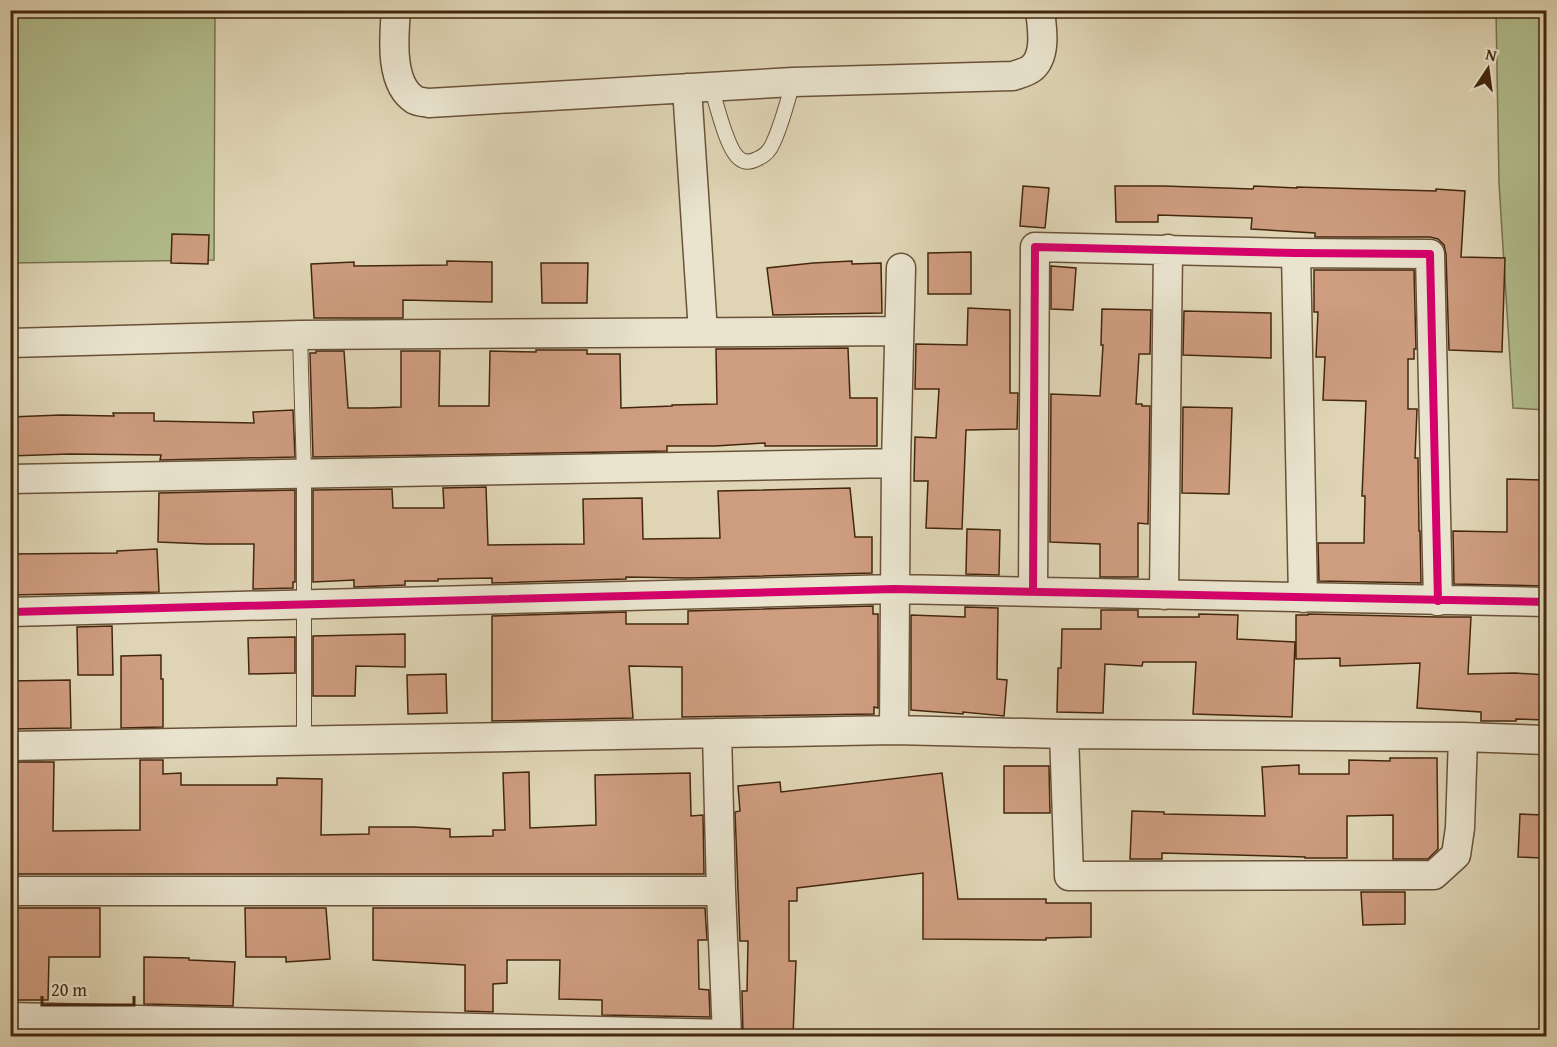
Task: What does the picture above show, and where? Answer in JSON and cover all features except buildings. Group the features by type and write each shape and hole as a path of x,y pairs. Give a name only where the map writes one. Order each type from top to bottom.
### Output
{"street":[{"path":"396,10 394,41 397,74 401,84 414,99 429,103 794,82 1013,76 1032,69 1038,60 1042,43 1040,10"},
{"path":"699,87 703,332"},
{"path":"1033,592 1035,247 1430,254 1438,601"},
{"path":"1164,595 1168,249"},
{"path":"1296,253 1303,598"},
{"path":"894,730 894,589 901,268"},
{"path":"10,343 300,335 899,331"},
{"path":"10,479 896,463"},
{"path":"10,612 894,589 1546,602"},
{"path":"10,746 894,730 1546,740"},
{"path":"10,1017 727,1035 717,733"},
{"path":"1064,734 1070,876 1434,875 1456,855 1460,828 1463,737"},
{"path":"10,891 721,891"}],"lane":[{"path":"699,87 738,158 749,162 761,158 774,142 794,82"},
{"path":"300,335 304,474 304,741"}],"green space":[{"path":"10,11 215,11 214,260 11,263"},
{"path":"1496,11 1546,11 1546,410 1513,408 1499,183"}],"cycle path":[{"path":"1033,592 1035,247 1430,254 1438,601"},
{"path":"10,612 894,589 1546,602"}]}
